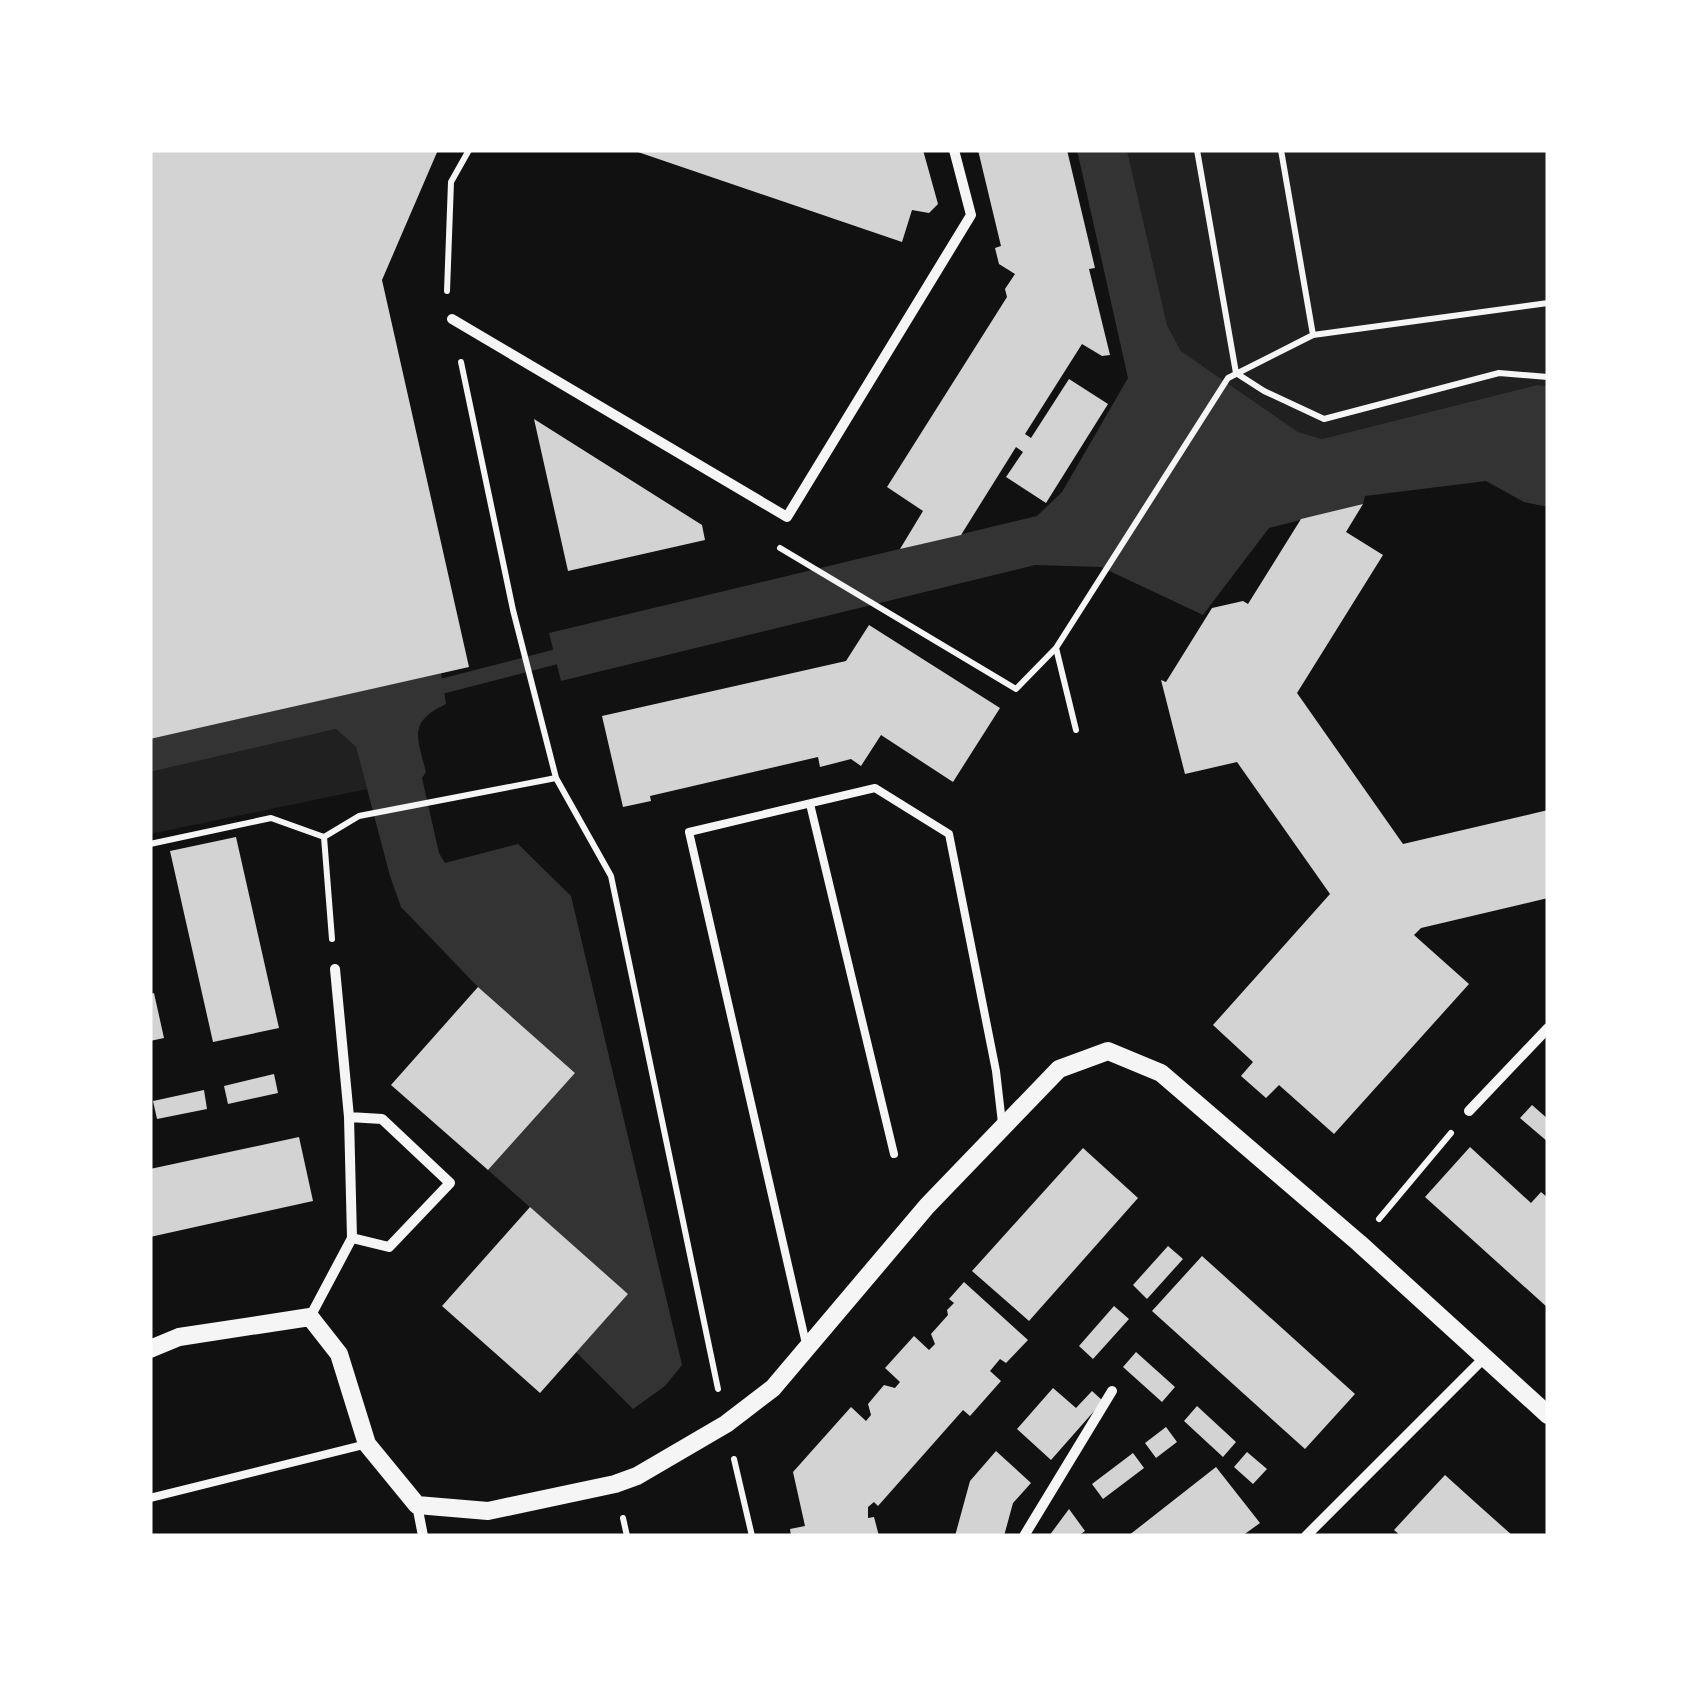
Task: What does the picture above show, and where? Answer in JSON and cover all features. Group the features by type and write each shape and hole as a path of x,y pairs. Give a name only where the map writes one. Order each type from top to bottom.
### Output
{"street":[{"path":"452,320 787,517 971,215 954,150"},
{"path":"310,1317 352,1238 349,1118 334,969"},
{"path":"1469,1111 1548,1028"},
{"path":"417,1505 488,1511 616,1484 638,1476 726,1424 773,1388 927,1206 1060,1069 1108,1051 1161,1072 1548,1416"},
{"path":"349,1118 382,1119 450,1184 389,1247 352,1238"},
{"path":"150,1349 180,1337 310,1317"},
{"path":"310,1317 339,1354 366,1444 417,1505 424,1536"},
{"path":"1306,1536 1484,1358"},
{"path":"1024,1536 1112,1390"}],"lane":[{"path":"807,1349 689,832 875,788 948,834 996,1072 1003,1128"},
{"path":"810,804 894,1154"},
{"path":"150,1498 366,1444"}],"path":[{"path":"469,150 451,182 446,291 513,610 556,778 611,876 752,1536"},
{"path":"1197,150 1232,376"},
{"path":"1282,150 1313,335"},
{"path":"812,567 1016,689 1056,648 1232,376 1313,335 1548,302"},
{"path":"1232,376 1324,418 1498,373 1548,377"},
{"path":"1056,648 1076,730"},
{"path":"324,837 359,816 556,778"},
{"path":"150,844 271,818 324,837"},
{"path":"324,837 334,969"},
{"path":"1359,1244 1469,1111"}],"shaded area":[{"path":"1077,150 1127,150 1167,325 1181,351 1298,432 1322,439 1537,385 1548,386 1548,507 1524,502 1486,481 1365,496 1363,504 1269,528 1203,615 1101,567 1035,565 561,681 549,633 1037,516 1062,492 1128,378"},
{"path":"1127,150 1548,150 1548,386 1537,385 1322,439 1298,432 1181,351 1167,325"},
{"path":"441,673 446,704 426,717 418,732 426,772 422,778 439,853 445,863 518,844 571,896 682,1365 665,1386 633,1409 576,1352 628,1294 488,1170 575,1073 478,987 401,907 356,747 336,729 150,772 150,739"},
{"path":"336,729 356,747 367,789 150,834 150,772"}],"building":[{"path":"150,150 438,150 382,280 469,667 150,739"},
{"path":"632,150 923,150 938,204 929,213 912,210 902,242"},
{"path":"978,150 1067,150 1095,268 1089,269 1110,355 1102,356 1082,344 1025,434 1031,438 1069,379 1108,404 1046,503 1006,477 1023,452 1016,447 961,535 900,549 923,511 887,487 1007,297 1005,289 1015,274 999,264 995,248 1001,246"},
{"path":"534,419 702,525 705,540 568,571"},
{"path":"1363,504 1346,532 1383,555 1297,693 1403,844 1548,810 1548,898 1421,928 1414,935 1469,984 1334,1134 1279,1085 1266,1098 1241,1076 1253,1062 1213,1025 1330,894 1237,762 1185,774 1161,680 1166,682 1212,608 1243,601 1248,604 1301,519"},
{"path":"869,625 1000,708 953,782 881,735 861,766 851,759 820,767 818,757 650,796 651,801 623,807 602,716 846,661"},
{"path":"236,837 279,1028 213,1042 170,851"},
{"path":"478,987 575,1073 488,1170 391,1085"},
{"path":"154,993 164,1038 150,1041 150,994"},
{"path":"274,1074 278,1093 228,1104 224,1086"},
{"path":"204,1090 207,1109 157,1119 153,1101"},
{"path":"1532,1105 1548,1119 1548,1142 1520,1118"},
{"path":"299,1137 313,1201 150,1237 150,1169"},
{"path":"1470,1147 1531,1203 1541,1192 1548,1198 1548,1308 1425,1197"},
{"path":"1083,1148 1138,1198 1029,1321 972,1271"},
{"path":"530,1207 628,1294 540,1393 442,1306"},
{"path":"1168,1246 1183,1259 1147,1299 1133,1285"},
{"path":"1202,1256 1355,1394 1305,1449 1152,1311"},
{"path":"964,1282 1028,1340 1006,1363 1000,1359 990,1371 1001,1381 970,1416 963,1410 878,1506 874,1502 868,1507 868,1518 874,1517 879,1536 791,1536 790,1529 805,1526 793,1472 851,1407 866,1421 871,1415 868,1404 884,1385 895,1388 900,1382 885,1368 914,1336 929,1350 935,1344 931,1334 948,1315 947,1310 954,1303 949,1299"},
{"path":"1114,1306 1129,1319 1093,1359 1079,1346"},
{"path":"1136,1352 1175,1387 1162,1402 1123,1367"},
{"path":"1053,1388 1076,1408 1092,1391 1103,1401 1051,1460 1017,1429"},
{"path":"1197,1406 1236,1442 1223,1457 1184,1421"},
{"path":"1166,1427 1177,1442 1156,1458 1145,1443"},
{"path":"996,1451 1031,1483 1013,1503 1004,1536 955,1536 970,1481"},
{"path":"1247,1452 1267,1469 1253,1484 1234,1467"},
{"path":"1133,1453 1144,1468 1103,1499 1092,1484"},
{"path":"1216,1467 1260,1523 1242,1536 1128,1536"},
{"path":"1445,1475 1513,1536 1401,1536 1394,1530"},
{"path":"1069,1509 1085,1531 1078,1536 1049,1536"}],"waterway":[{"path":"443,686 555,657"}]}
